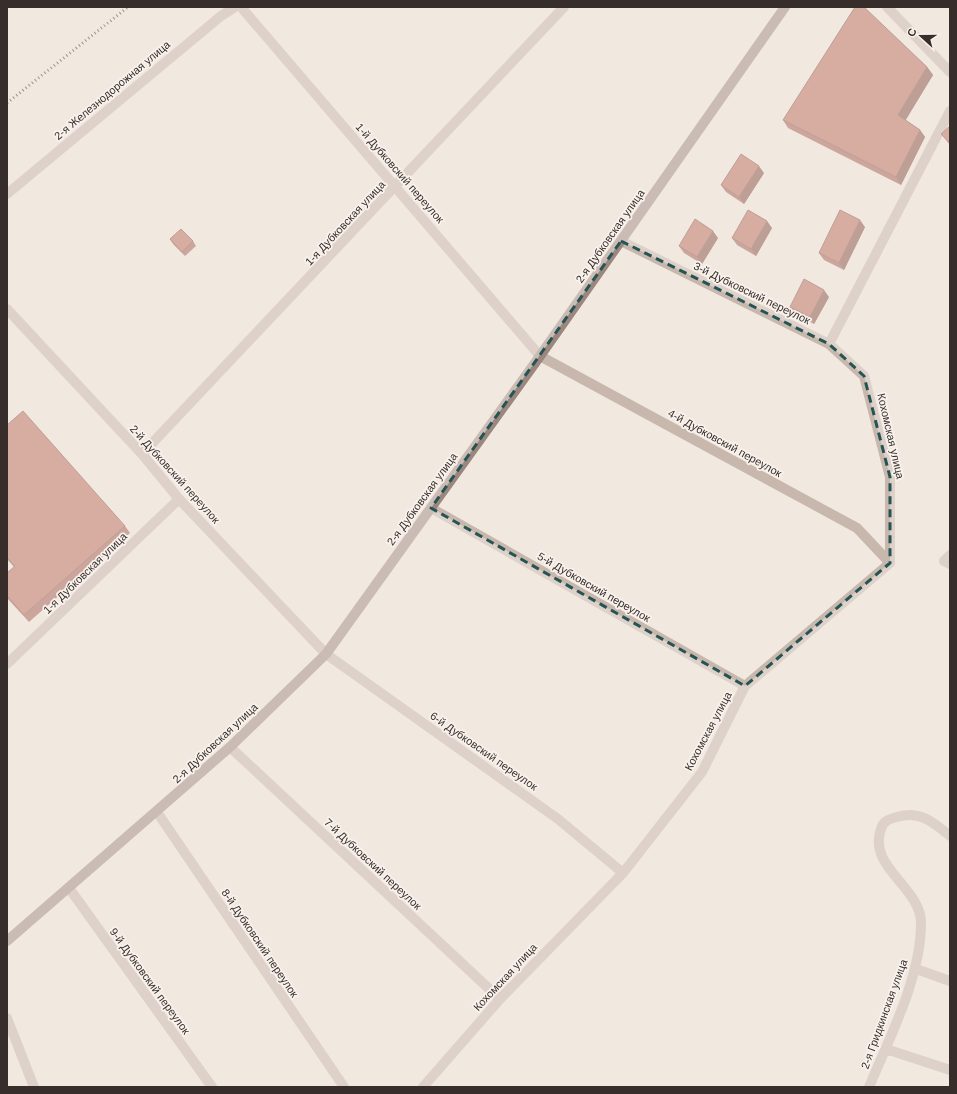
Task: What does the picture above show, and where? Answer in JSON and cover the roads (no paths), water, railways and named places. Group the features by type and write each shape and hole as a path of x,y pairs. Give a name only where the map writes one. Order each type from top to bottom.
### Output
{"main road":[{"name":"2-я Дубковская улица","path":"7,941 157,812 230,746 326,654 540,356 785,7"}],"street":[{"name":"2-я Железнодорожная улица","path":"7,194 221,16 235,7"},
{"name":"1-й Дубковский переулок","path":"241,7 396,186 540,356"},
{"name":"1-я Дубковская улица","path":"142,454 564,7"},
{"path":"888,7 950,72"},
{"path":"829,344 950,111"},
{"name":"3-й Дубковский переулок","path":"621,241 829,344 864,376"},
{"name":"2-й Дубковский переулок","path":"7,309 142,454 179,499 326,654"},
{"name":"4-й Дубковский переулок","path":"540,356 856,528 890,563"},
{"name":"Кохомская улица","path":"423,1087 500,999 623,873 702,772 745,686 890,563 890,476 864,376"},
{"name":"1-я Дубковская улица","path":"7,664 179,499"},
{"name":"5-й Дубковский переулок","path":"431,508 745,686"},
{"path":"950,555 944,561 950,564"},
{"name":"6-й Дубковский переулок","path":"326,654 558,819 623,873"},
{"name":"7-й Дубковский переулок","path":"230,746 500,999"},
{"name":"8-й Дубковский переулок","path":"157,812 344,1087"},
{"name":"2-я Гридкинская улица","path":"869,1087 886,1049 916,969 921,922 916,901 886,863 879,843 880,830 884,823 889,819 904,815 918,815 932,821 950,836"},
{"name":"9-й Дубковский переулок","path":"69,888 212,1087"},
{"path":"916,969 950,981"},
{"path":"7,1018 34,1087"},
{"path":"886,1049 950,1070"}],"railway":[{"path":"7,103 128,7"}]}
